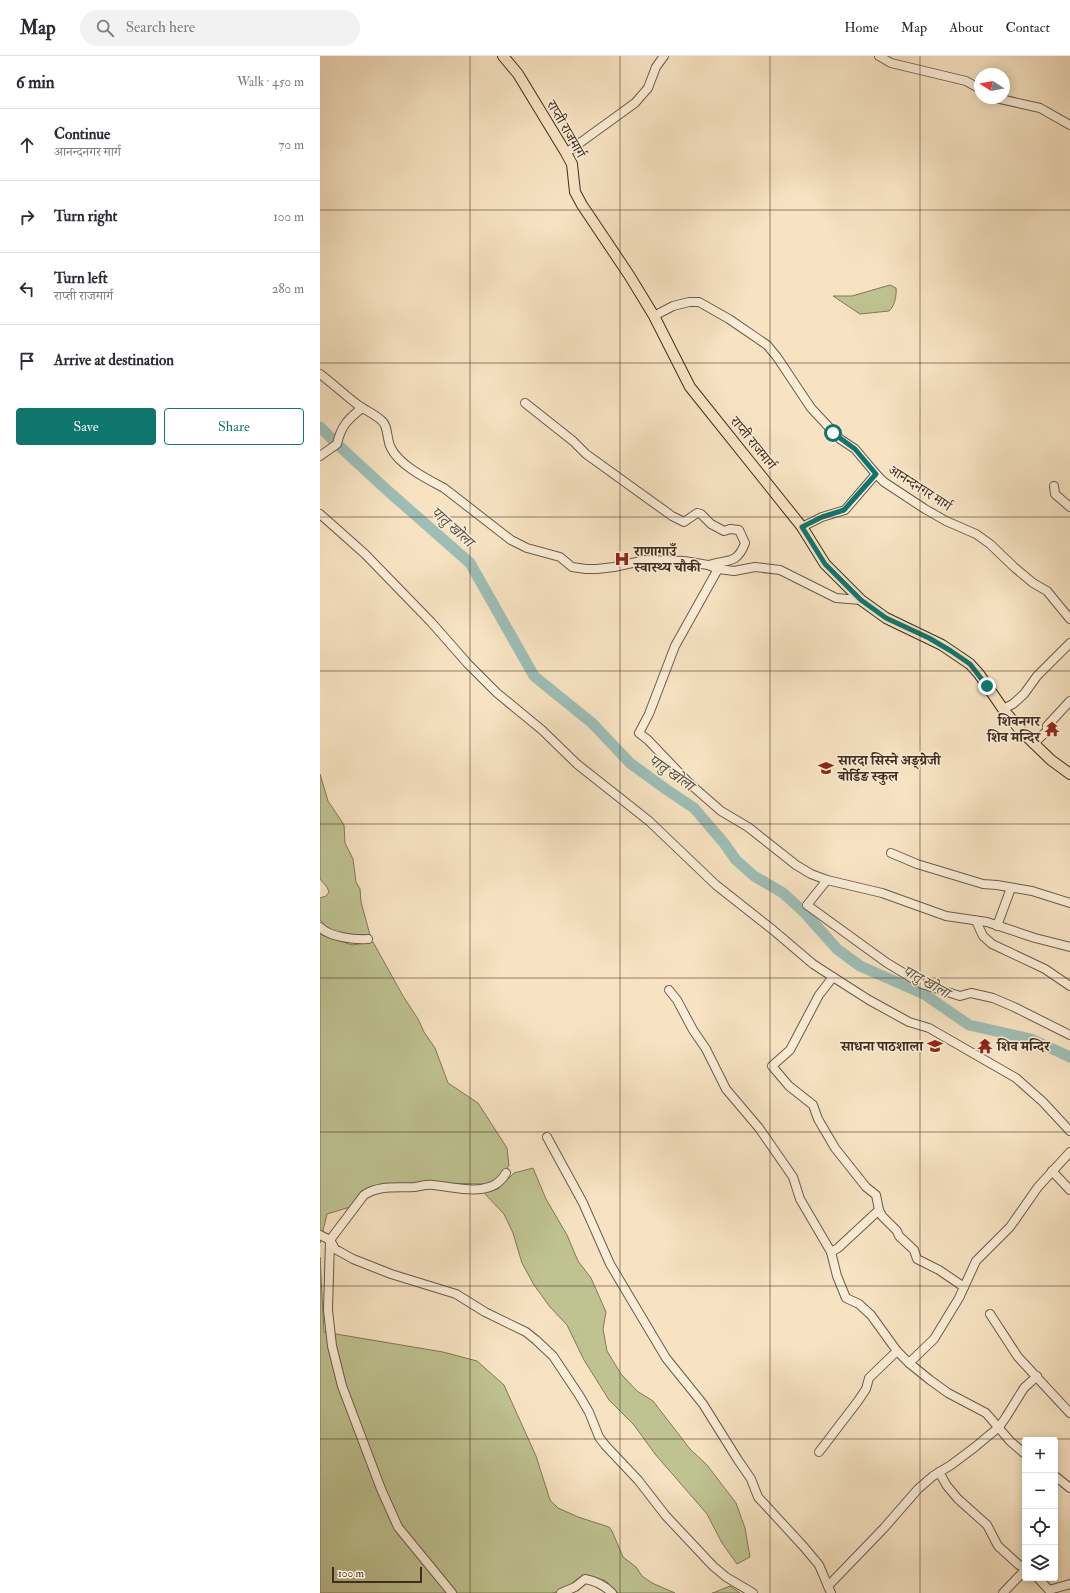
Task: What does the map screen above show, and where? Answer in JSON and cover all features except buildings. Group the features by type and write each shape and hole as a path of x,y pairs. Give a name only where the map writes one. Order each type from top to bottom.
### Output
{"main road":[{"name":"राप्ती राजमार्ग","path":"503,56 518,74 566,153 572,164 575,192 654,316 690,387 802,527 825,564 861,600 886,618 942,645 970,664 979,674 1003,709 1034,744 1051,760 1070,774"}],"street":[{"path":"566,153 607,125 642,96 648,88 656,67 664,56"},
{"path":"879,56 891,63 966,81 974,86"},
{"path":"1010,101 1040,108 1070,125"},
{"name":"आनन्दनगर मार्ग","path":"654,316 673,306 694,301 699,302 729,318 767,345 777,357 811,408 840,439 855,449 884,482 925,509 976,534 990,544 1014,567 1033,583 1047,592 1070,619"},
{"path":"320,374 362,408 382,420 386,426 390,447 396,457 444,488 511,540 527,548 560,557 572,567 586,570 614,567 646,560 684,562 708,565 718,569 734,571 755,568 780,570 836,598 861,600"},
{"path":"525,403 573,440 586,454 672,516 684,522 697,513 701,514 711,524 724,531 730,529 738,530 745,543 742,552 736,559 708,565"},
{"path":"320,456 337,444 340,431 348,419 362,408"},
{"path":"802,527 822,517 844,510 876,474"},
{"path":"1054,486 1055,494 1070,507"},
{"path":"320,514 365,554 497,693 542,730 577,764 649,821 716,885 813,964 833,977 909,1022 929,1028 1016,1078 1043,1102 1070,1131"},
{"path":"718,569 675,646 649,714 639,733 648,740 690,784 721,811 748,827 811,874 827,880 882,893 946,916 976,920 1070,947"},
{"path":"1003,709 1013,704 1024,694 1036,676 1070,643"},
{"path":"1034,744 1047,731 1047,726 1070,701"},
{"path":"892,853 917,864 983,884 1032,891 1070,903"},
{"path":"827,880 807,905 887,963 922,984 960,996 971,993 993,998 1070,1035"},
{"path":"998,926 1011,888"},
{"path":"976,920 983,936 992,944 1040,966 1070,986"},
{"path":"320,927 325,932 356,940 368,939"},
{"path":"833,977 819,995 790,1050 772,1066 789,1086 813,1105 818,1119 835,1148 866,1187 876,1195 879,1210 897,1231 899,1236 914,1250 917,1259 939,1270 964,1286"},
{"path":"670,990 677,1000 692,1030 706,1049 726,1089 759,1128 793,1177 800,1199 831,1252 837,1276 846,1298 859,1304 871,1315 897,1351 909,1363 948,1393 986,1413 1010,1441 1022,1451"},
{"path":"547,1137 583,1203 610,1264 666,1358 703,1404 751,1479 758,1497 819,1565 829,1589 918,1489 939,1472 976,1447 999,1427 1024,1388 1037,1376"},
{"path":"909,1363 934,1339 953,1308 976,1261 1010,1227 1052,1171 1070,1152"},
{"path":"1052,1171 1070,1190"},
{"path":"452,1593 398,1527 381,1489 342,1386 332,1346 328,1310 330,1240 364,1195 371,1190 389,1187 431,1185 464,1190 483,1188 495,1186 503,1179 506,1173"},
{"path":"831,1252 838,1248 879,1210"},
{"path":"320,1235 330,1240 335,1249 353,1259 391,1274 456,1294 485,1312 526,1332 536,1340 553,1356 579,1395 589,1412 599,1437 605,1445 638,1480 666,1516 713,1566 726,1577 753,1593"},
{"path":"990,1314 1018,1357 1070,1413"},
{"path":"819,1452 858,1401 866,1389 869,1378 897,1351"},
{"path":"939,1472 947,1486 958,1499 987,1525 998,1546 1022,1567"},
{"path":"1058,1478 1070,1488"},
{"path":"1002,1593 1022,1572"},
{"path":"561,1593 575,1587 585,1578 595,1581 612,1593"},
{"path":"1041,1581 1049,1590 1070,1584"}],"green space":[{"path":"890,285 896,288 896,298 889,311 860,314 833,296 852,296"},
{"path":"320,774 328,801 344,825 345,843 353,859 356,882 360,889 361,902 370,935 354,935 330,931 320,920 320,898 326,896 329,892 327,887 320,879"},
{"path":"320,933 352,945 373,942 424,1032 435,1048 448,1083 478,1103 507,1148 509,1166 493,1181 483,1184 433,1183 391,1185 366,1189 350,1207 327,1214 320,1243"},
{"path":"533,1168 546,1199 567,1235 578,1261 591,1278 606,1312 603,1329 607,1351 621,1374 637,1391 653,1401 690,1449 707,1465 736,1503 745,1528 750,1557 737,1564 722,1543 707,1514 655,1454 634,1425 609,1400 584,1360 567,1325 550,1307 534,1285 522,1263 513,1233 504,1214 484,1193 498,1189 514,1173"},
{"path":"320,1257 324,1332 443,1352 477,1361 504,1385 536,1456 550,1500 558,1508 578,1517 609,1527 623,1557 636,1567 642,1576 652,1583 675,1593 618,1593 606,1581 590,1576 566,1590 552,1593 320,1593"},
{"path":"730,1586 740,1593 713,1593"}],"waterway":[{"name":"पातु खोला","path":"320,427 388,491 470,563 534,676 592,723 630,763 694,808 724,843 736,860 754,876 783,893 804,912 837,949 860,966 924,994 969,1025 1031,1039 1070,1057"}],"place":[{"name":"राणागाउँ स्वास्थ्य चौकी","path":"622,559"},
{"name":"शिवनगर शिव मन्दिर","path":"1052,729"},
{"name":"सारदा सिस्ने अङ्ग्रेजी बोर्डिङ स्कुल","path":"826,768"},
{"name":"साधना पाठशाला","path":"935,1046"},
{"name":"शिव मन्दिर","path":"985,1046"}],"route":[{"path":"833,433 855,449 876,474 844,510 822,517 802,527 825,564 861,600 886,618 929,638 951,651 970,664 987,686"}]}
